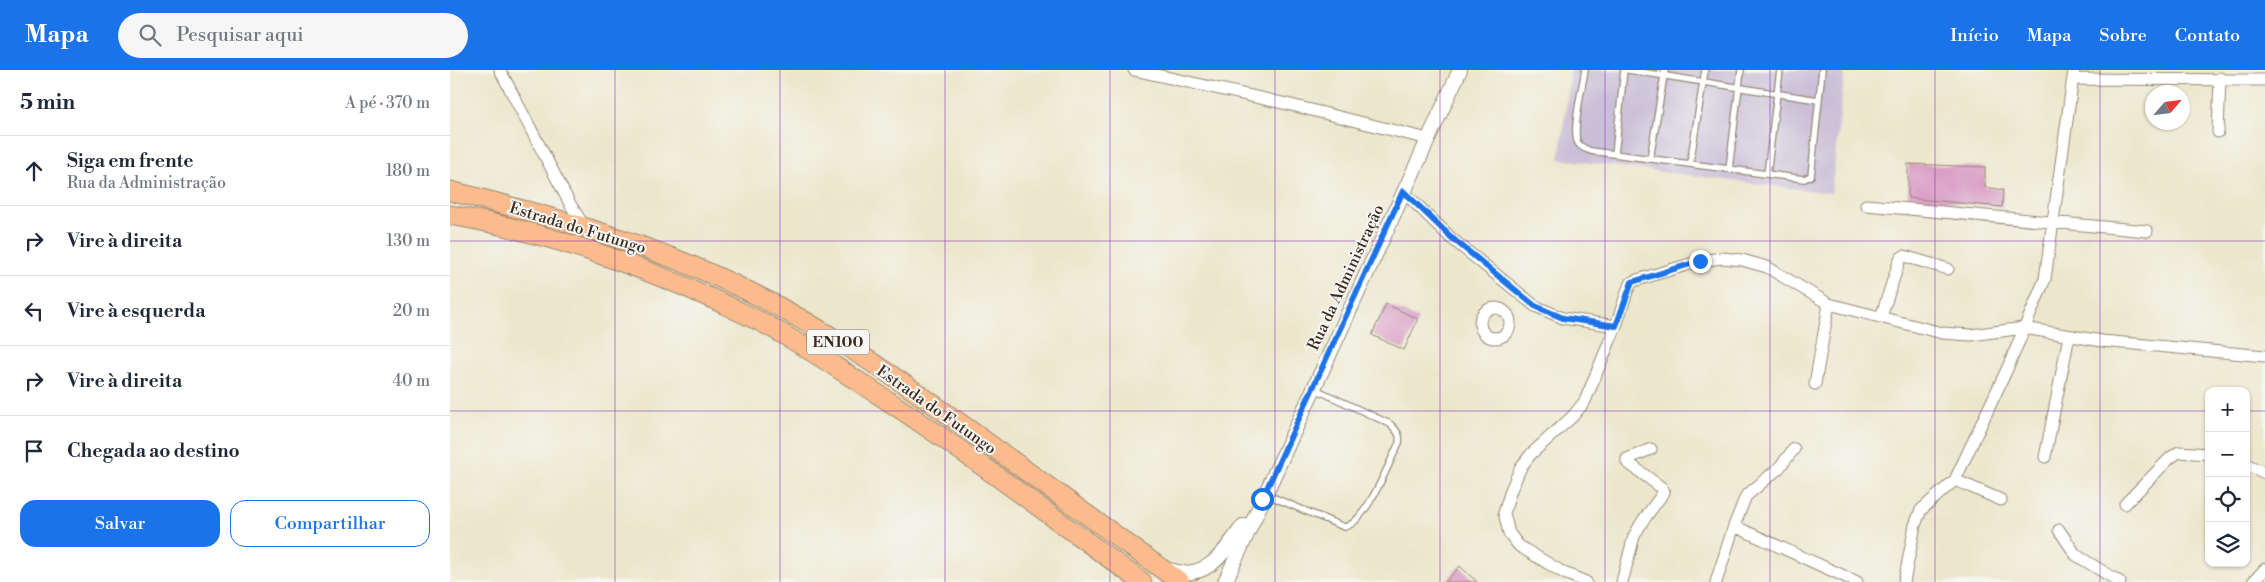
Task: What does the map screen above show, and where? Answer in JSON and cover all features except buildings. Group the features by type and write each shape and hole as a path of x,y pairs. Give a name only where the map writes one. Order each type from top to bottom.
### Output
{"highway":[{"name":"Estrada do Futungo","path":"450,191 584,226 648,248 732,283 854,351 930,402 1180,582"},
{"name":"Estrada do Futungo","path":"450,215 536,235 627,265 723,303 763,323 923,424 998,476 1142,582"}],"street":[{"path":"500,70 570,204 584,226"},
{"path":"1134,70 1287,104 1428,140"},
{"name":"Rua da Administração","path":"1264,497 1460,70"},
{"path":"1904,582 1920,510 1955,480 2009,365 2045,279 2074,74 2265,80"},
{"path":"2218,132 2220,78"},
{"path":"1403,191 1452,238 1535,306 1563,318 1616,326"},
{"path":"1866,205 2147,231"},
{"path":"1881,317 1900,258 1904,256 1948,269"},
{"path":"1586,582 1564,573 1519,546 1509,534 1504,513 1511,490 1522,467 1531,454 1573,416 1585,401 1632,282 1700,261 1722,258 1742,260 1767,268 1829,304 1956,334 2024,328 2069,336 2265,356"},
{"path":"1504,311 1517,293"},
{"path":"1815,384 1829,304"},
{"path":"2044,457 2069,336"},
{"path":"1622,582 1634,536 1664,492 1662,488 1627,462 1627,459 1651,449"},
{"path":"1716,582 1746,496 1779,468 1794,449"},
{"path":"2125,504 2170,458 2180,452 2205,454"},
{"path":"2250,466 2265,473"},
{"path":"1955,480 2001,500"},
{"path":"1151,561 1179,574 1189,576 1206,568 1222,555 1264,497"},
{"path":"1225,582 1264,497"},
{"path":"1734,526 1856,582"},
{"path":"2059,530 2076,555 2120,582"},
{"path":"2253,582 2265,569"}],"lane":[{"path":"1585,70 1576,141 1582,148 1591,151 1804,179 1811,176 1822,70"},
{"path":"1615,154 1624,70"},
{"path":"1628,70 1664,73 1703,82 1818,100"},
{"path":"1690,164 1705,70"},
{"path":"1729,169 1741,70"},
{"path":"1767,174 1780,70"},
{"path":"1650,159 1664,73"},
{"path":"1264,497 1348,526 1360,516 1369,502 1399,443 1398,431 1390,424 1313,388"}],"shaded area":[{"path":"1571,70 1845,70 1831,193 1559,159"}],"route":[{"path":"1262,499 1403,191 1452,238 1517,293 1535,306 1563,318 1616,326 1632,282 1700,261"}]}
